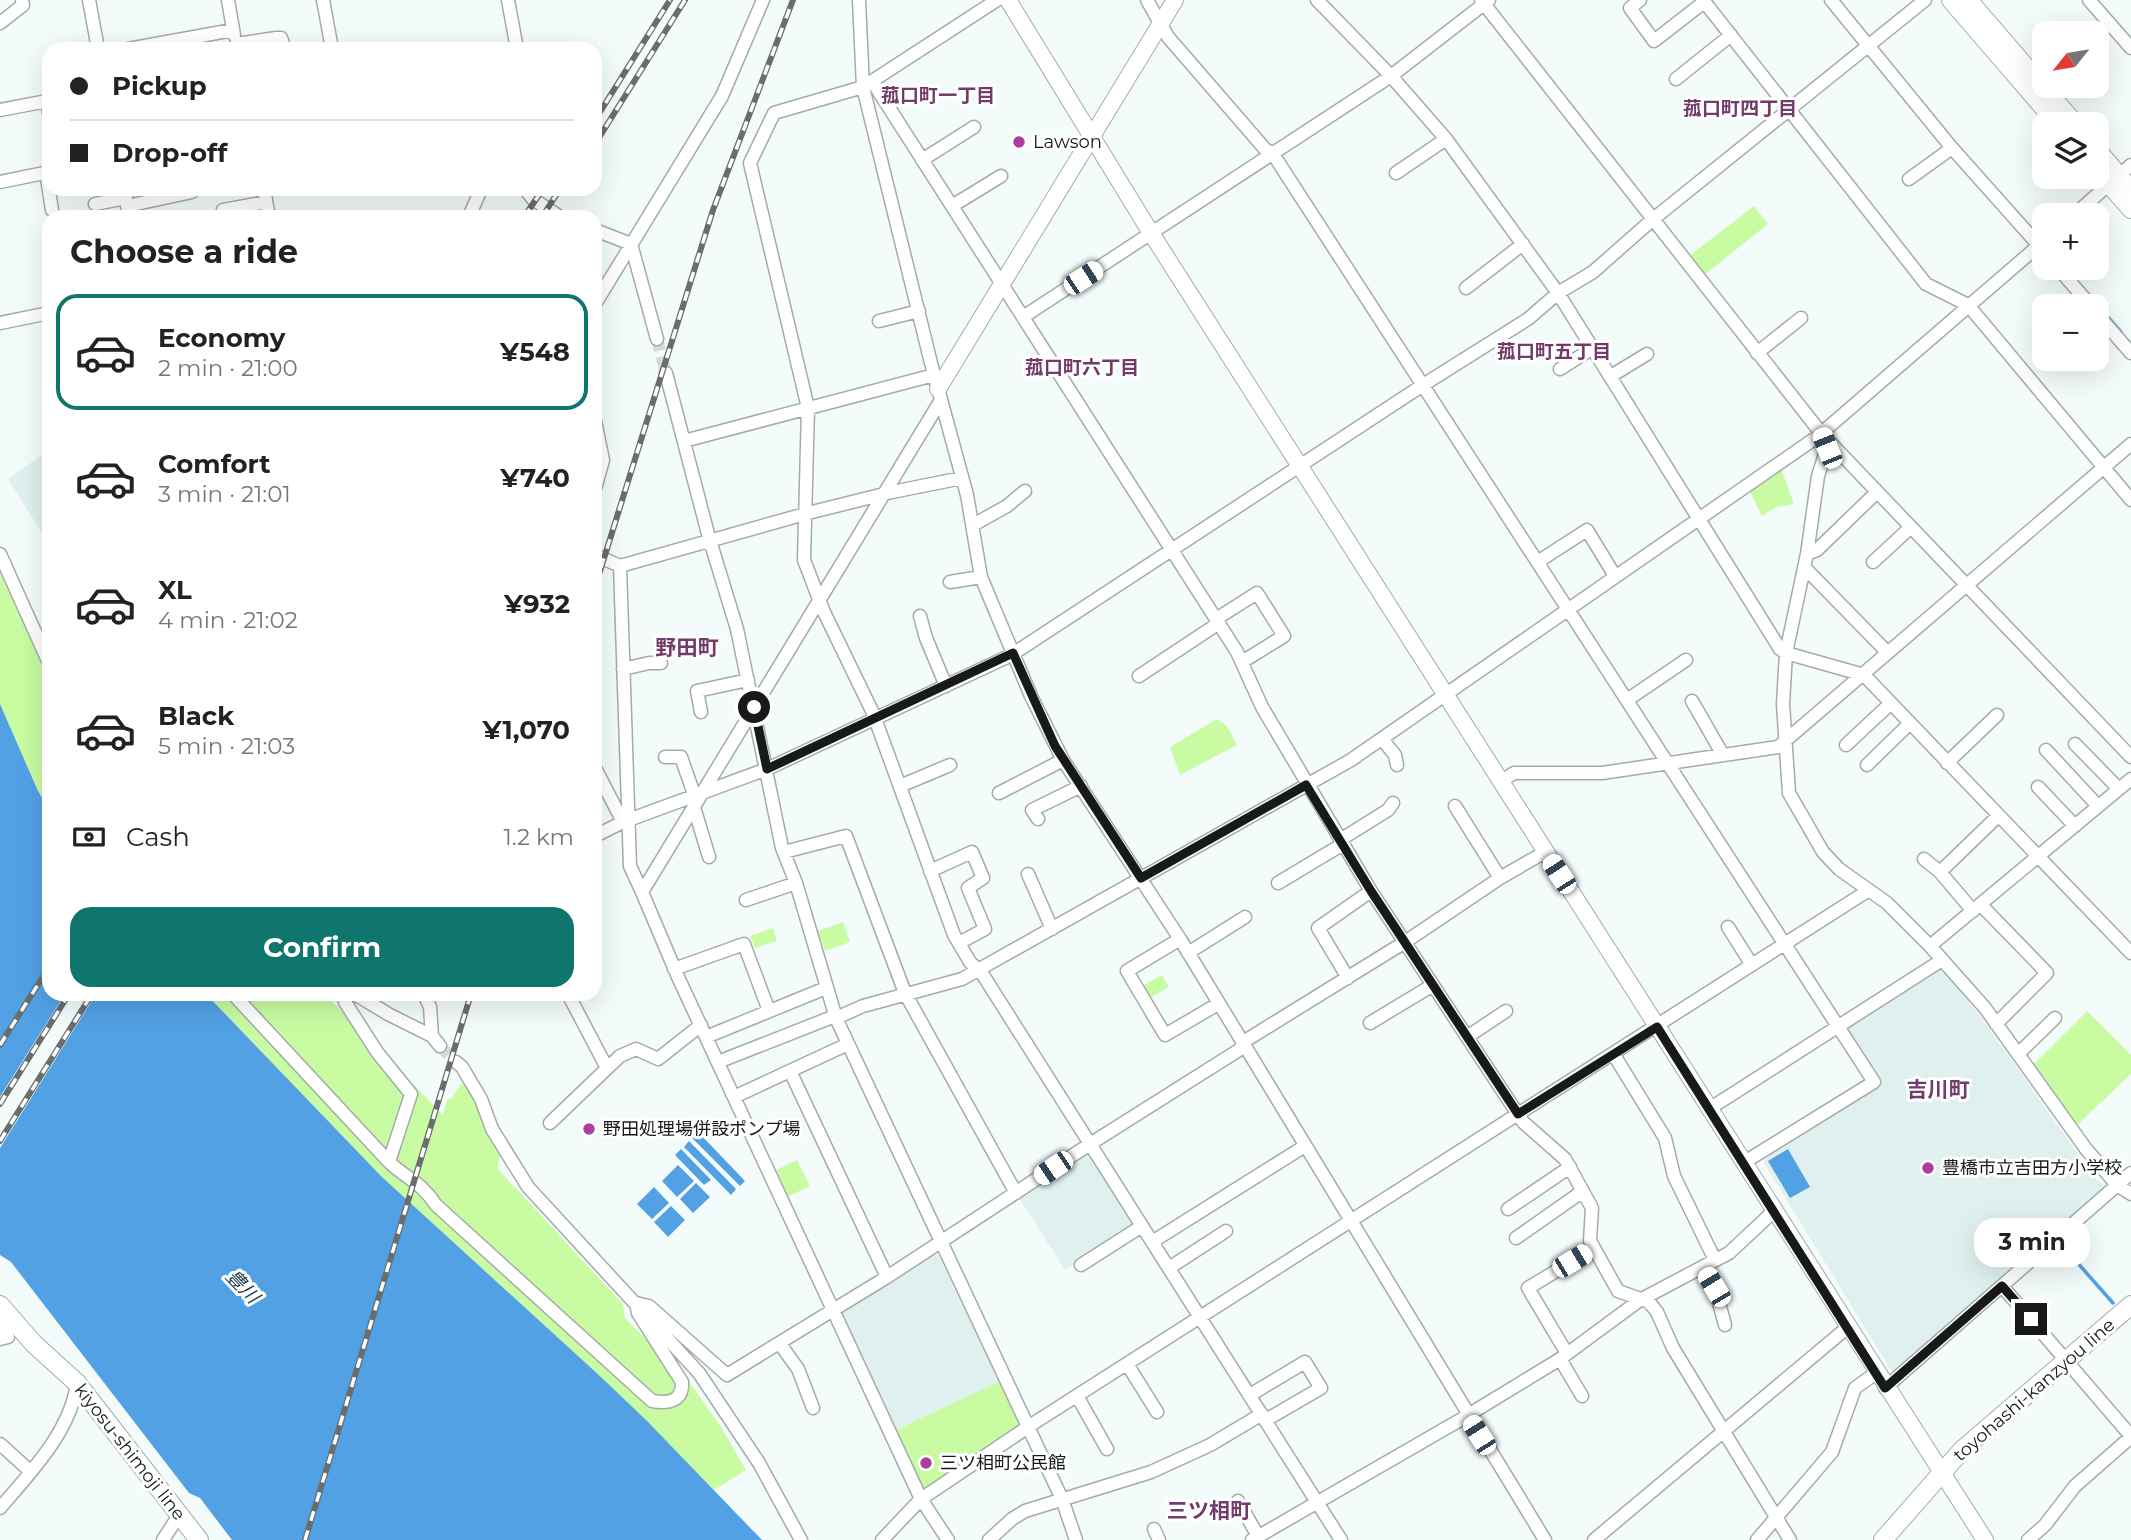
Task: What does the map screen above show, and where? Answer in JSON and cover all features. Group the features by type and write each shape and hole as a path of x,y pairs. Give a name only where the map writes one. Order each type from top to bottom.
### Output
{"main road":[{"path":"1951,0 2048,112"},
{"path":"1968,0 2065,112"},
{"path":"2120,175 2131,190"},
{"path":"2120,175 2131,209"},
{"name":"toyohashi-kanzyou line","path":"1883,1540 1962,1450 2131,1305"},
{"name":"kiyosu-shimoji line","path":"0,1310 78,1383 199,1540"}],"street":[{"path":"0,23 23,5 22,0"},
{"path":"89,0 97,42"},
{"path":"228,0 236,42"},
{"path":"323,0 331,42"},
{"path":"508,0 516,42"},
{"path":"602,292 722,96 763,0"},
{"path":"859,0 868,84 919,311 973,525 981,577 1044,723 1063,760 1180,939 1466,1414 1545,1540"},
{"path":"997,0 868,84 774,113 750,163 808,408 804,560 819,602 875,719 959,943 970,962 983,975 1341,1540"},
{"path":"1008,0 1151,233 1885,1388 1985,1540"},
{"path":"1147,0 1168,37 1265,149 1273,154 1874,1082 1743,1163"},
{"path":"642,892 884,494 938,388 1175,0"},
{"path":"1317,0 1391,76 1446,139 1558,293 1780,649 1864,675 2131,953"},
{"path":"1640,0 1630,8 1654,41 1704,1 1926,284 1968,305 2131,500"},
{"path":"1831,0 1952,148 2032,235"},
{"path":"602,832 625,821 697,799 767,769 1013,653 1528,318 1558,293 1593,272 1652,220 1925,0"},
{"path":"2089,0 2131,48"},
{"path":"1023,317 1391,76 1485,1 1652,220 1821,433 2131,757"},
{"path":"180,42 233,30"},
{"path":"1676,79 1731,36"},
{"path":"259,42 281,38 282,42"},
{"path":"868,84 952,206 1218,621 1306,785 1371,891 1523,1122 1565,1159 1592,1208 1590,1241 1618,1292 1649,1302 1657,1312 1673,1348 1790,1540"},
{"path":"0,110 42,102"},
{"path":"922,160 974,127"},
{"path":"1396,173 1446,139"},
{"path":"1909,179 1952,148"},
{"path":"0,180 42,173"},
{"path":"2088,203 2120,175"},
{"path":"952,206 1001,176"},
{"path":"50,196 52,210"},
{"path":"94,204 126,203 168,196"},
{"path":"223,210 262,196"},
{"path":"531,196 550,210"},
{"path":"602,233 631,244"},
{"path":"631,244 657,340"},
{"path":"1466,288 1523,244"},
{"path":"718,1062 863,1006 962,979 1351,760 1821,433 1968,305 2032,254"},
{"path":"2068,280 2081,294"},
{"path":"879,321 919,311"},
{"path":"0,323 42,314"},
{"path":"1757,353 1801,318"},
{"path":"2109,328 2131,354"},
{"path":"1560,369 1593,348"},
{"path":"1611,376 1647,354"},
{"path":"666,373 710,540 731,608 784,852 796,883 835,1017 1062,1499 1076,1540"},
{"path":"684,440 808,408 938,388"},
{"path":"1821,433 1827,448 1818,476 1805,560 1786,653 1784,742 1788,793 1823,852 1839,870 1908,921 1996,1024 2086,1149 2117,1185 2131,1194"},
{"path":"1500,782 1514,773 1579,775 1778,747 2131,444"},
{"path":"602,558 620,566 804,514 962,478"},
{"path":"973,525 1007,506 1025,491"},
{"path":"1805,560 1877,492"},
{"path":"1873,562 1911,527"},
{"path":"1539,561 1587,530 1615,576"},
{"path":"0,554 42,647"},
{"path":"1805,560 1888,653"},
{"path":"620,566 625,821 630,866 674,969 921,1499 948,1540"},
{"path":"950,582 981,577"},
{"path":"1139,676 1257,593 1284,636 1242,662"},
{"path":"920,616 946,686"},
{"path":"1627,700 1686,660"},
{"path":"623,669 661,663"},
{"path":"701,712 696,691 748,680"},
{"path":"1692,701 1723,755"},
{"path":"1846,745 1891,703"},
{"path":"1947,763 1997,715"},
{"path":"1867,765 1910,723"},
{"path":"1382,738 1395,755 1397,765"},
{"path":"2076,744 2119,789"},
{"path":"2046,750 2098,806"},
{"path":"665,757 681,757 697,799 709,858"},
{"path":"999,793 1063,760"},
{"path":"900,786 950,765"},
{"path":"1930,946 2131,779"},
{"path":"602,780 625,821"},
{"path":"1038,819 1032,810 1080,786"},
{"path":"2038,786 2075,826"},
{"path":"1278,883 1388,810 1393,803"},
{"path":"1455,806 1500,878"},
{"path":"1940,873 1998,816"},
{"path":"784,852 846,836 905,993 1016,1193"},
{"path":"930,871 972,852 983,878 968,888 985,929 959,943"},
{"path":"636,1303 649,1306 727,1375 887,1277 1244,1046 1248,1039 1545,852"},
{"path":"1924,859 2047,973 1996,1024"},
{"path":"1028,874 1052,929"},
{"path":"746,900 796,883"},
{"path":"882,1540 921,1499 1077,1396 1869,890"},
{"path":"1348,978 1318,928 1371,891"},
{"path":"1188,953 1245,917"},
{"path":"1728,927 1752,965"},
{"path":"1180,939 1127,971 1165,1035 1218,1004"},
{"path":"674,969 744,944 769,1011"},
{"path":"1709,1109 1942,960"},
{"path":"1370,1023 1433,985"},
{"path":"550,1123 620,1056 632,1050 640,1050 658,1059 704,1031 769,1011 826,988"},
{"path":"240,1001 400,1172 425,1188 436,1205 652,1401 667,1402 678,1398 682,1392 681,1382 638,1313 636,1303"},
{"path":"345,1001 365,1035 411,1094 389,1161"},
{"path":"367,1001 432,1036 440,1046"},
{"path":"427,1001 432,1036"},
{"path":"572,1001 607,1068"},
{"path":"1467,1037 1506,1011"},
{"path":"2018,1054 2055,1017"},
{"path":"734,1097 848,1044"},
{"path":"1614,1055 1665,1138 1674,1176 1715,1261"},
{"path":"456,1062 462,1067 481,1099 492,1129 528,1186 699,1373 747,1444 801,1540"},
{"path":"790,1071 887,1277"},
{"path":"1153,1242 1305,1146"},
{"path":"1508,1209 1570,1167"},
{"path":"1885,1388 2131,1173"},
{"path":"1516,1238 1583,1191"},
{"path":"1238,1501 1255,1538 1460,1420 1563,1355 1640,1300 1729,1253 1774,1211"},
{"path":"1081,1265 1142,1226"},
{"path":"1169,1268 1226,1231"},
{"path":"1582,1396 1528,1288 1594,1248"},
{"path":"1702,1267 1714,1287 1725,1325"},
{"path":"2002,1286 2131,1436 2075,1486 2045,1525 2028,1540"},
{"path":"0,1310 8,1337 0,1339"},
{"path":"1594,1540 1848,1327"},
{"path":"780,1344 798,1369 813,1408"},
{"path":"989,1540 1025,1511 1150,1472 1321,1388 1305,1362 1250,1395"},
{"path":"1127,1364 1157,1412"},
{"path":"1757,1540 1832,1452 1855,1388 1876,1373"},
{"path":"0,1508 31,1472 63,1426 78,1383"},
{"path":"1077,1396 1107,1449"},
{"path":"0,1444 31,1472"},
{"path":"163,1540 179,1514"}],"shaded area":[{"path":"42,455 42,533 8,479"},
{"name":"豊橋市立吉田方小学校","path":"1938,967 1988,1027 2092,1174 2106,1188 1896,1373 1892,1372 1764,1163 1765,1156 1882,1082 1846,1026"},
{"path":"1086,1152 1091,1153 1135,1227 1065,1270 1019,1198"},
{"path":"933,1254 938,1255 1000,1381 894,1431 840,1317 842,1311"}],"green space":[{"path":"1754,206 1768,224 1703,276 1688,257"},
{"path":"1780,466 1794,504 1776,507 1762,516 1748,488"},
{"path":"0,565 42,639 42,798 0,704"},
{"path":"1217,719 1227,726 1237,745 1180,775 1170,747"},
{"path":"843,922 850,942 825,951 818,931"},
{"path":"773,928 777,941 755,948 750,936"},
{"path":"1162,975 1169,987 1148,999 1140,987"},
{"path":"213,1001 332,1001 443,1115 447,1099 451,1099 465,1078 501,1152 497,1168 623,1304 625,1318 693,1387 746,1470 714,1490 601,1377 382,1177"},
{"path":"2087,1011 2131,1055 2131,1074 2076,1126 2033,1065"},
{"path":"797,1160 810,1186 787,1197 774,1171"},
{"path":"1000,1381 1023,1427 926,1489 921,1488 894,1431"}],"water":[{"name":"豊川","path":"0,704 42,798 42,1001 213,1001 382,1177 601,1377 762,1540 232,1540 200,1498 189,1493 11,1262 0,1255"},
{"path":"698,1132 745,1181 740,1186 692,1138"},
{"path":"689,1141 736,1189 731,1195 684,1147"},
{"path":"681,1149 711,1180 704,1185 675,1155"},
{"path":"1788,1149 1810,1187 1790,1198 1768,1161"},
{"path":"678,1165 694,1181 677,1197 662,1181"},
{"path":"696,1183 710,1197 693,1213 680,1199"},
{"path":"654,1187 669,1203 652,1219 637,1204"},
{"path":"671,1206 685,1220 668,1237 654,1222"}],"pier":[{"path":"61,1001 92,1001 0,1148 0,1097"}],"waterway":[{"path":"2109,318 2121,332"},
{"path":"2059,1244 2113,1303"}],"tunnel":[{"path":"657,339 666,373"},
{"path":"440,1046 456,1062"}],"railway":[{"path":"602,109 670,0"},
{"path":"602,133 685,0"},
{"path":"602,565 713,210 793,0"},
{"path":"529,210 538,196"},
{"path":"546,210 556,196"},
{"path":"0,1045 42,978"},
{"path":"0,1104 65,1001"},
{"path":"0,1141 88,1001"},
{"path":"305,1540 469,1001"}],"place":[{"name":"Lawson","path":"1019,142"},
{"name":"野田処理場併設ポンプ場","path":"589,1129"},
{"name":"豊橋市立吉田方小学校","path":"1928,1168"},
{"name":"三ツ相町公民館","path":"926,1463"}],"district":[{"name":"菰口町一丁目","path":"938,95"},
{"name":"菰口町四丁目","path":"1740,108"},
{"name":"菰口町五丁目","path":"1554,351"},
{"name":"菰口町六丁目","path":"1082,367"},
{"name":"野田町","path":"687,648"},
{"name":"吉川町","path":"1938,1090"},
{"name":"三ツ相町","path":"1209,1511"}],"route":[{"path":"754,707 767,769 1013,653 1055,746 1141,878 1306,785 1371,891 1518,1114 1657,1027 1885,1388 2002,1286 2031,1319"}]}
